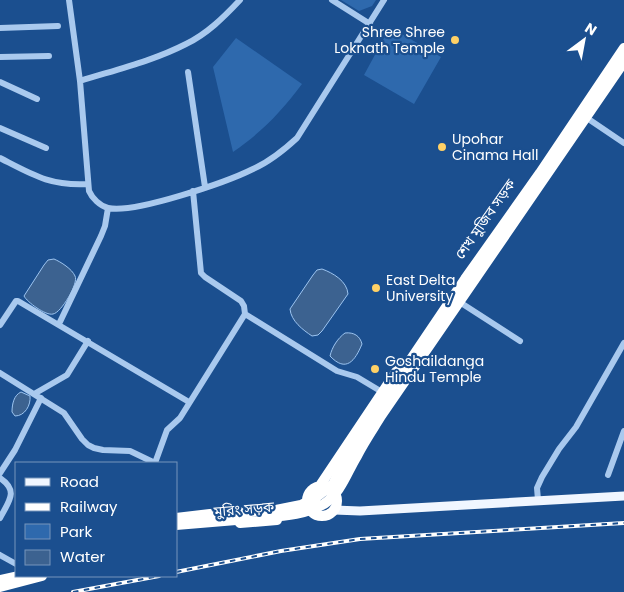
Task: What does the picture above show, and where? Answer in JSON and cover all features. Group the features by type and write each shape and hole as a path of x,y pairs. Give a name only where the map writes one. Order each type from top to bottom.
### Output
{"highway":[{"name":"শেখ মুজিব সড়ক","path":"334,494 358,448 458,301 581,114 624,42"},
{"path":"178,518 271,511 302,505 333,484 361,434 465,278 540,173 624,48"},
{"name":"শেখ মুজিব সড়ক","path":"319,487 382,392 581,114 624,61"},
{"path":"178,527 290,516 326,503 342,484 381,416 624,61"},
{"path":"319,487 328,488 334,494 337,502 334,510 322,516 312,512 308,507 308,498 312,491 319,487"},
{"name":"মুরিং সড়ক","path":"178,527 289,519 312,512"},
{"path":"0,580 15,577"},
{"path":"0,588 38,577"},
{"path":"0,588 28,578"}],"main road":[{"path":"334,510 360,511 624,496"}],"street":[{"path":"69,0 80,81 88,184 92,198 108,208 134,207 193,191 254,169 285,149 297,138 384,0"},
{"path":"80,81 149,60 186,44 214,26 240,0"},
{"path":"332,0 370,24"},
{"path":"0,28 58,26"},
{"path":"0,57 49,56"},
{"path":"188,72 205,187"},
{"path":"0,82 37,99"},
{"path":"581,114 624,143"},
{"path":"0,128 46,148"},
{"path":"0,158 46,181 70,185 88,184"},
{"path":"155,462 167,430 173,422 180,418 245,314 241,301 205,278 202,273 193,191"},
{"path":"59,324 101,236 108,208"},
{"path":"0,326 16,301 18,301 189,402"},
{"path":"458,301 520,342"},
{"path":"245,314 337,371 357,377 382,392"},
{"path":"34,394 67,375 88,341"},
{"path":"538,500 537,488 542,477 559,449 576,427 624,343"},
{"path":"0,373 64,413 71,425 88,445 103,450 130,450 153,462"},
{"path":"0,473 41,398"},
{"path":"608,475 624,431"},
{"path":"0,478 11,489 11,495 0,518"},
{"path":"0,555 15,563"}],"green space":[{"path":"341,0 376,0 372,6 359,11"},
{"path":"390,27 441,57 414,104 364,75"},
{"path":"236,38 302,84 271,121 233,152 213,67"}],"water":[{"path":"54,259 69,268 74,273 76,280 65,303 56,312 50,314 37,308 24,296 48,260"},
{"path":"322,269 335,275 342,281 348,294 322,331 318,335 312,336 295,321 290,309 317,270"},
{"path":"345,333 356,335 362,344 353,360 349,363 341,364 330,356 332,349"},
{"path":"21,392 30,396 29,403 27,409 22,414 15,416 12,412 13,403"}],"railway":[{"path":"178,572 281,551 360,539 624,523"},
{"path":"73,592 154,577"}],"place":[{"name":"Shree Shree Loknath Temple","path":"455,40"},
{"name":"Upohar Cinama Hall","path":"442,147"},
{"name":"East Delta University","path":"376,288"},
{"name":"Goshaildanga Hindu Temple","path":"375,369"}]}
